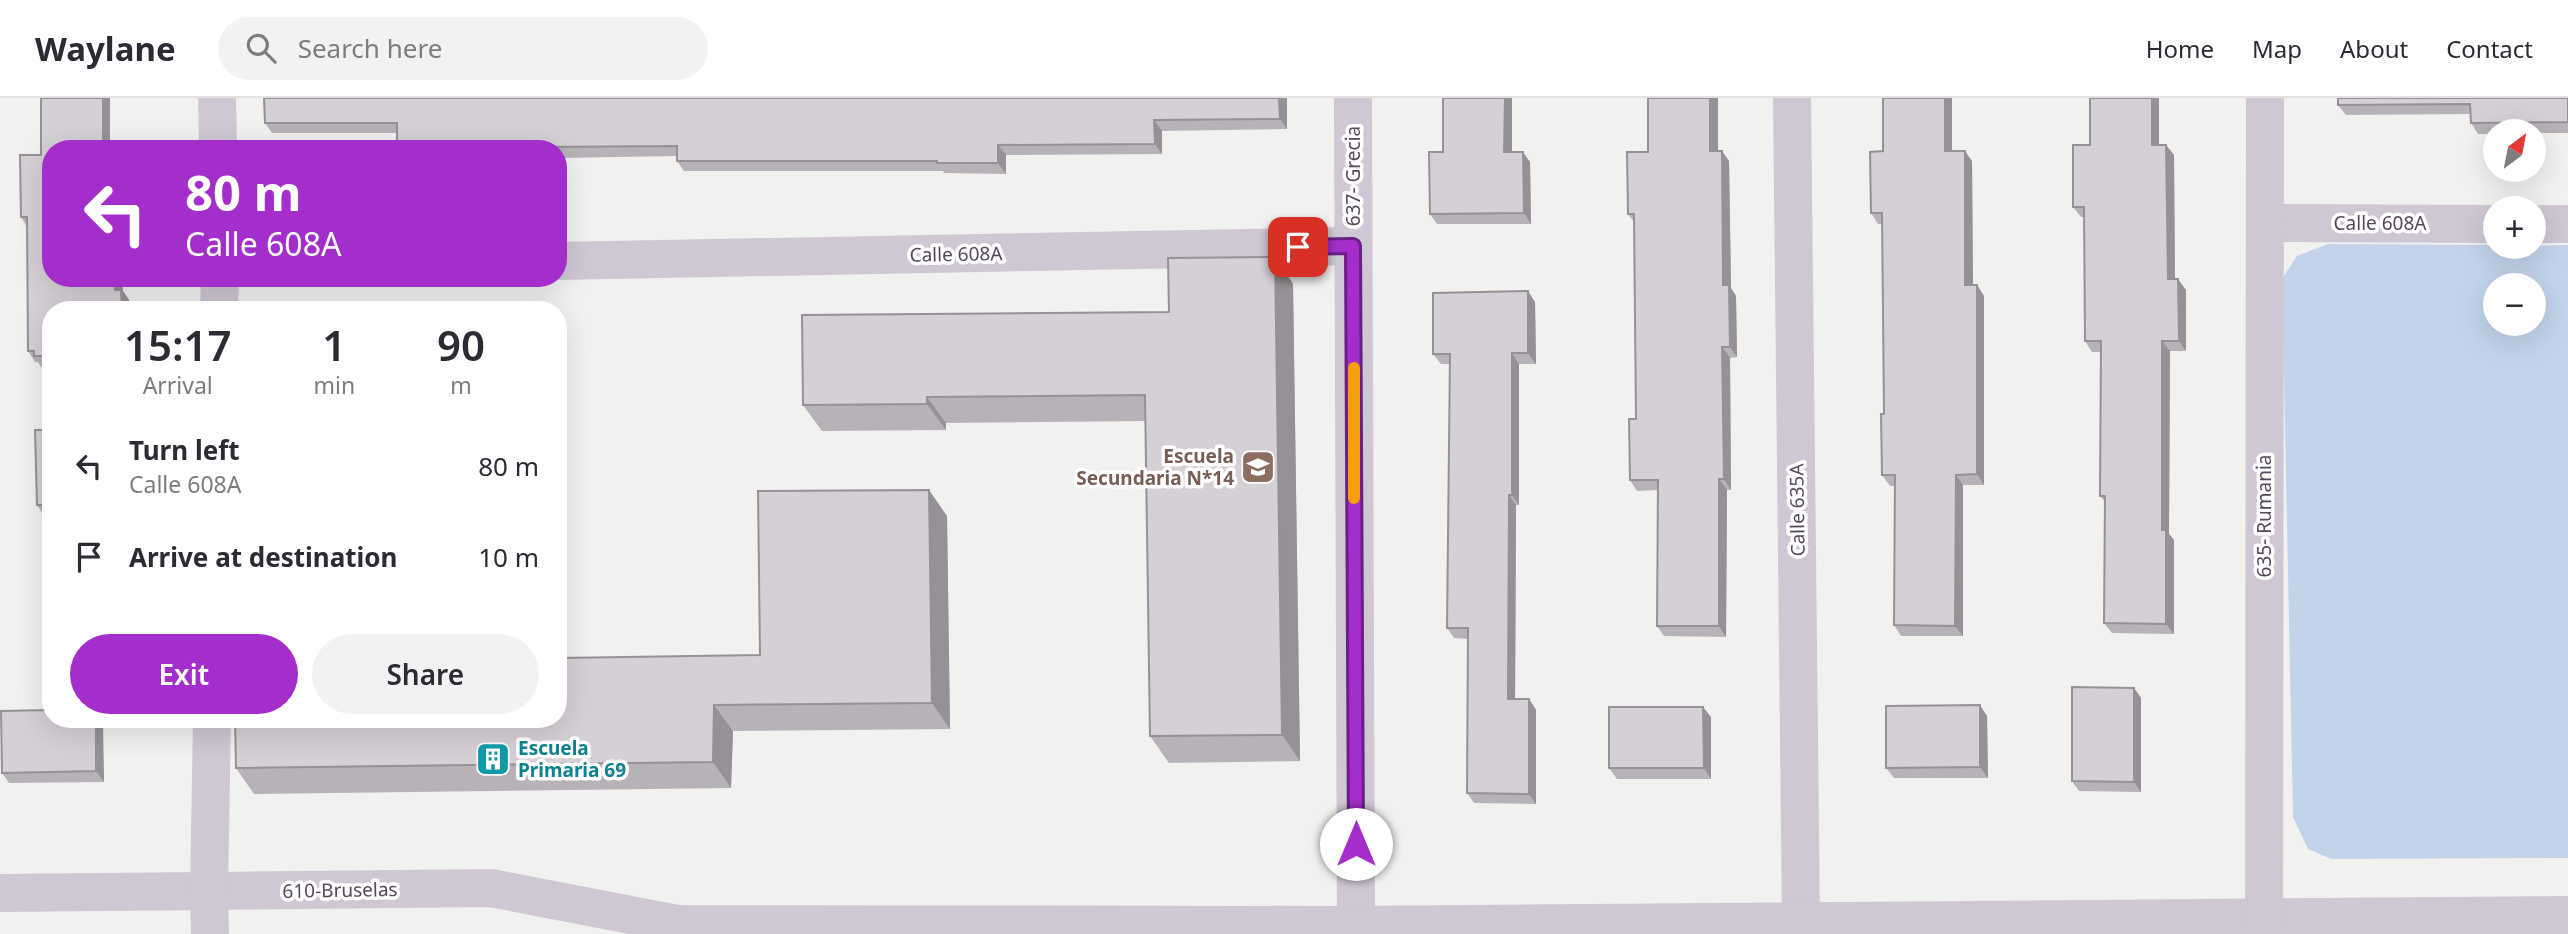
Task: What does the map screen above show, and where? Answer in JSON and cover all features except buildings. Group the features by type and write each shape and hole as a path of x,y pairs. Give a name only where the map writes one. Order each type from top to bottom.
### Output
{"street":[{"path":"217,98 218,140"},
{"name":"637- Grecia","path":"1353,98 1356,925"},
{"name":"Calle 635A","path":"1792,98 1801,922"},
{"name":"635- Rumania","path":"2264,927 2265,98"},
{"name":"Calle 608A","path":"2265,223 2483,223"},
{"path":"2546,224 2568,224"},
{"name":"Calle 608A","path":"567,261 1353,246"},
{"path":"210,934 212,728"},
{"name":"610-Bruselas","path":"0,893 491,888 677,924"},
{"name":"610-Bruselas","path":"624,934 677,924 1356,925 1801,922 2264,927 2568,915"}],"shaded area":[{"path":"2328,244 2483,245 2483,259 2546,259 2546,246 2568,245 2568,858 2331,859 2308,849 2293,817 2282,279 2297,256"}],"slow traffic":[{"path":"1354,368 1354,498"}],"place":[{"name":"Escuela Secundaria N*14","path":"1258,467"},
{"name":"Escuela Primaria 69","path":"493,759"}],"route":[{"path":"1298,247 1353,246 1356,844"}]}
